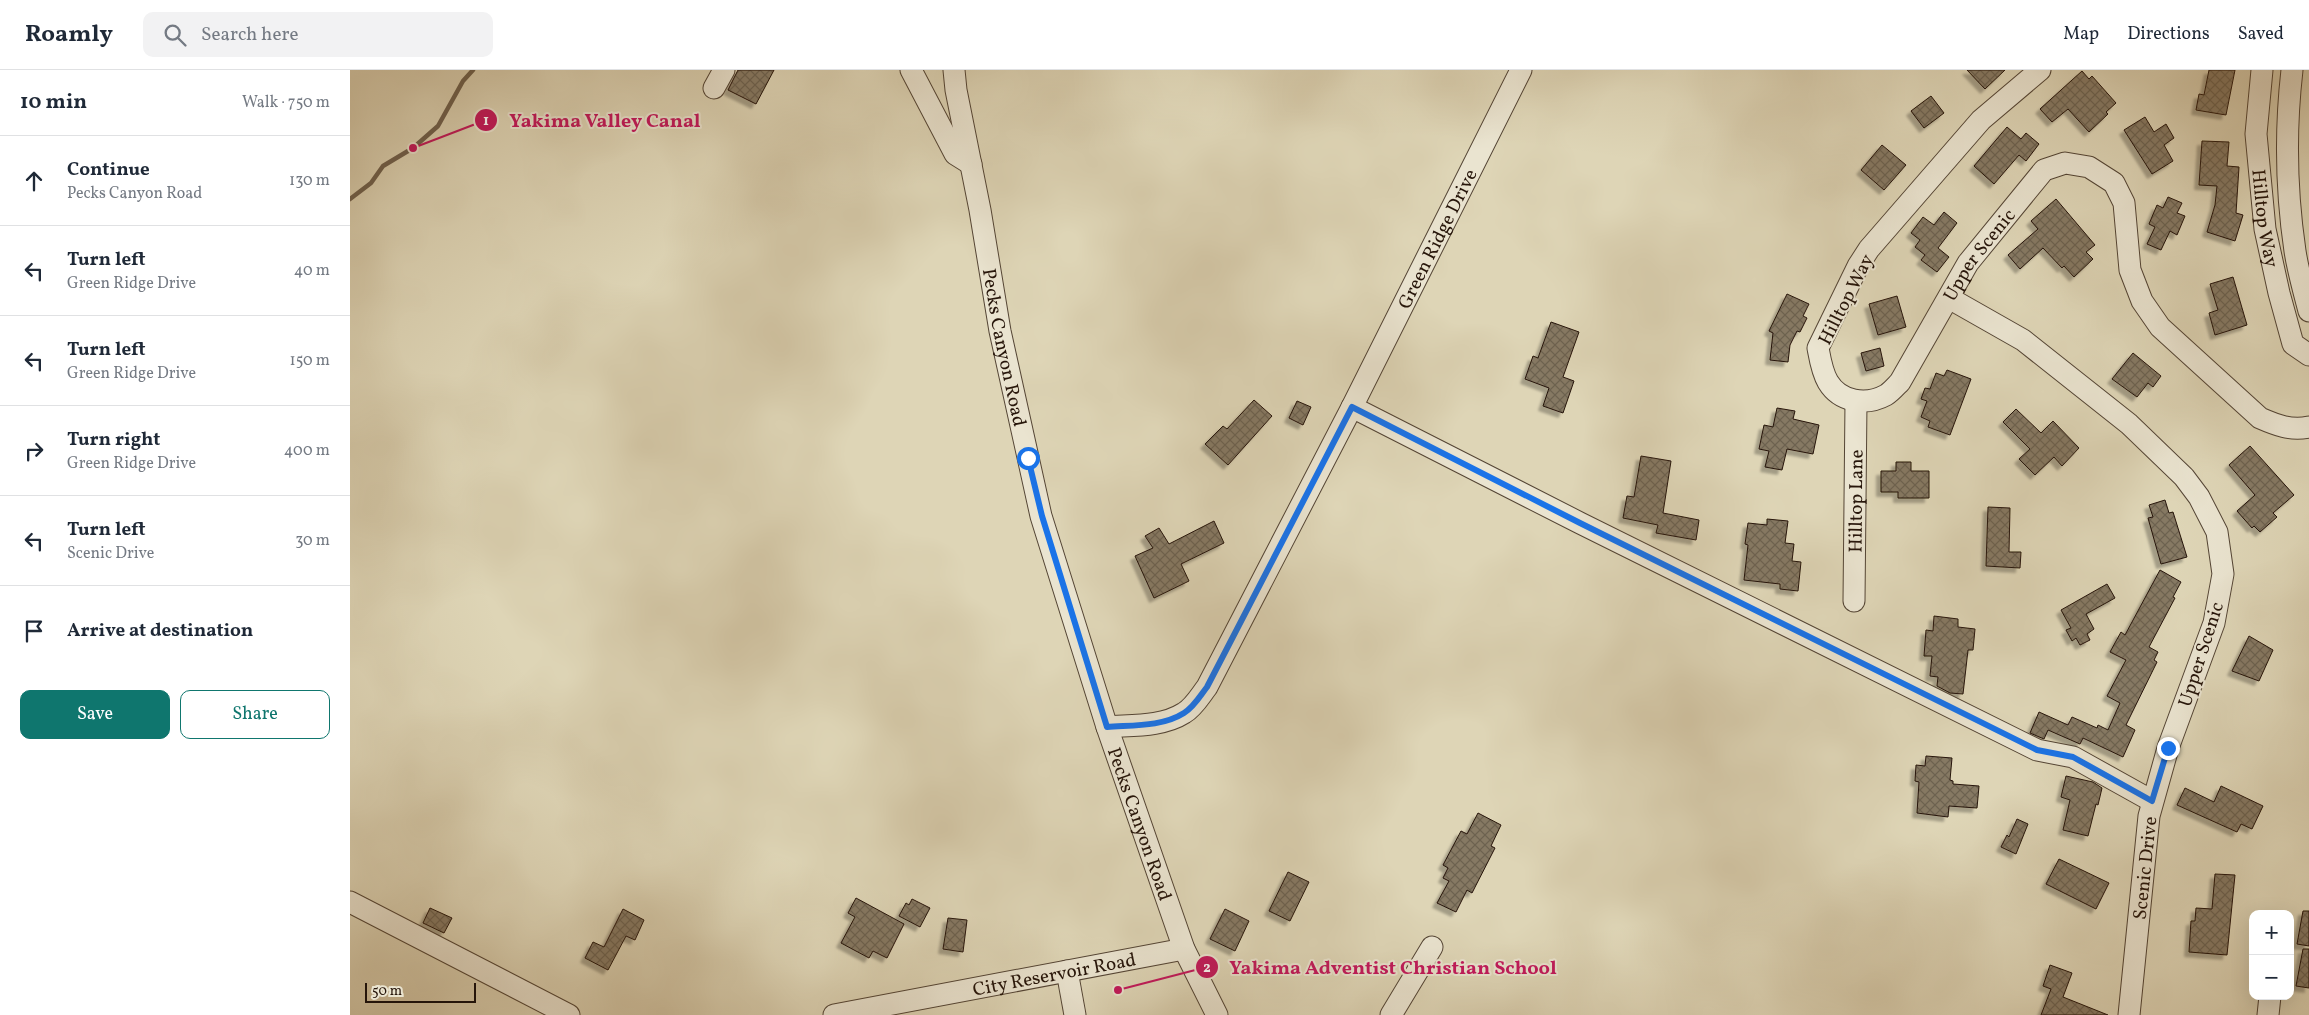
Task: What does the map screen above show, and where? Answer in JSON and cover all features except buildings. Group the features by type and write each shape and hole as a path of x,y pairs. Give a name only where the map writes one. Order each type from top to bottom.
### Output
{"street":[{"path":"911,70 955,154 971,164"},
{"name":"Pecks Canyon Road","path":"954,70 956,90 1000,331 1042,516 1107,727 1184,948 1217,1015"},
{"name":"Green Ridge Drive","path":"1107,727 1164,722 1184,713 1193,706 1207,687 1352,407 1521,70"},
{"name":"Hilltop Way","path":"1856,402 1840,394 1828,383 1818,348 1858,266 1869,249 1981,120 2040,70"},
{"name":"Hilltop Way","path":"2262,70 2256,134 2265,229 2278,292 2293,344 2309,355"},
{"path":"2292,70 2287,113 2287,172 2295,253 2309,311"},
{"name":"Upper Scenic","path":"2176,724 2214,623 2223,574 2217,532 2199,497 2184,476 2121,418 2023,340 1949,298 1968,263 2044,170 2065,163 2089,167 2114,183 2124,203 2130,270 2142,301 2160,327 2260,418 2279,426 2300,429 2309,427"},
{"path":"1856,402 1875,400 1887,395 1900,382 1949,298"},
{"name":"Hilltop Lane","path":"1854,601 1856,402"},
{"path":"1352,407 1580,523 2037,750 2073,757 2152,801"},
{"name":"Scenic Drive","path":"2129,1015 2144,852 2152,801 2176,724"},
{"path":"350,902 543,1010 569,1015"},
{"path":"1391,1015 1432,946"},
{"name":"City Reservoir Road","path":"834,1015 1184,948"},
{"path":"1067,971 1075,1015"},
{"path":"2268,1015 2270,1000"}],"waterway":[{"path":"350,199 371,183 383,166 413,148 438,126 463,81 473,70"}],"place":[{"name":"Yakima Valley Canal","path":"413,148"},
{"name":"Yakima Adventist Christian School","path":"1118,990"}],"route":[{"path":"1028,458 1042,516 1107,727 1164,722 1184,713 1193,706 1207,687 1352,407 1580,523 2037,750 2073,757 2152,801 2168,748"}]}
